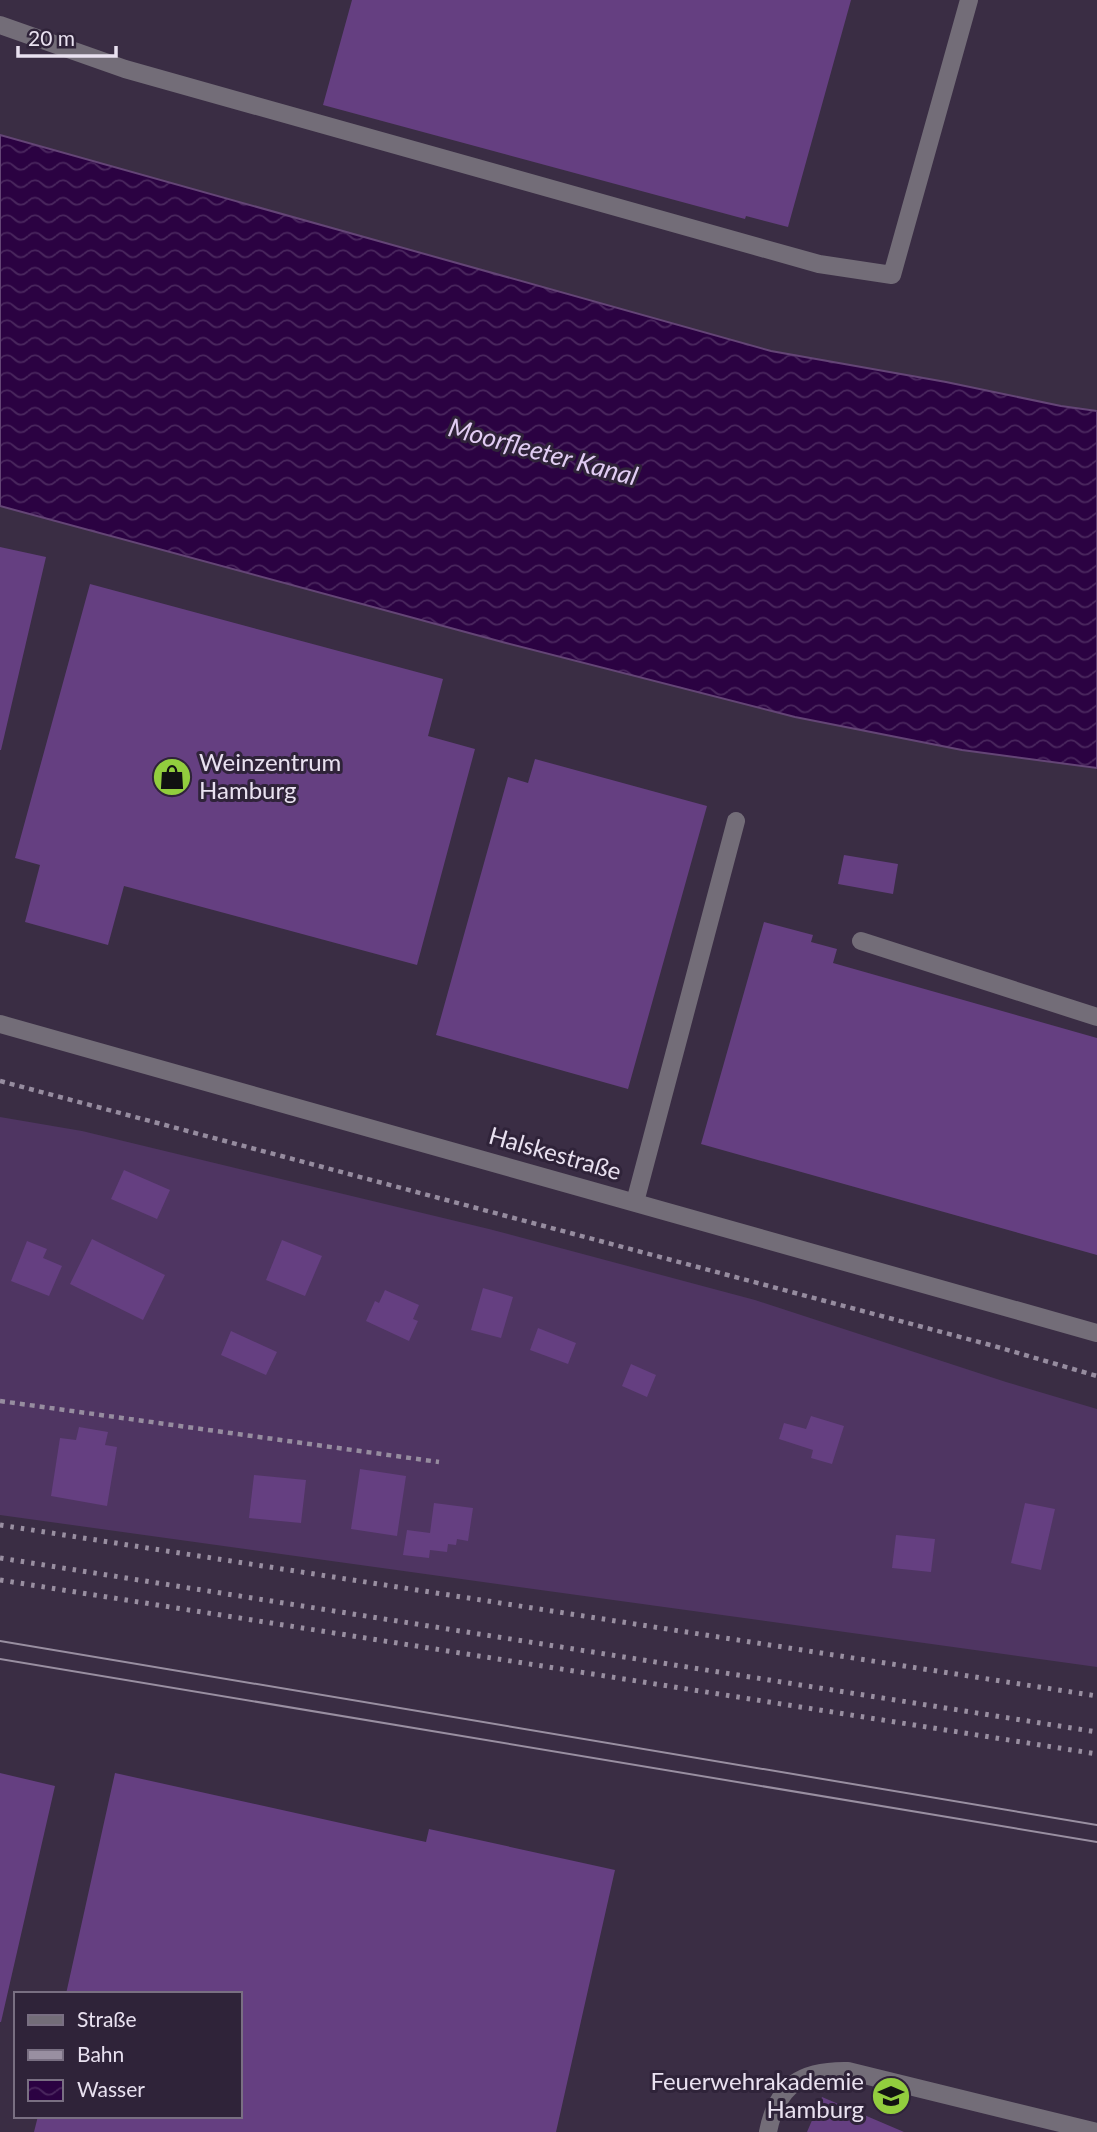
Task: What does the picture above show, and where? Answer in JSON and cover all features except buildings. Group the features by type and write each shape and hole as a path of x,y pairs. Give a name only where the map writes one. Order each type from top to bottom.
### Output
{"street":[{"path":"0,25 125,69 779,253 819,264 892,275 969,0"},
{"path":"635,1202 736,821"},
{"path":"861,941 1097,1017"},
{"name":"Halskestraße","path":"0,1024 1097,1333"},
{"path":"768,2132 772,2113 780,2097 795,2083 824,2071 848,2071 1097,2132"}],"path":[{"path":"0,1081 1097,1376"},
{"path":"0,1401 439,1462"}],"shaded area":[{"path":"0,1117 82,1131 489,1229 755,1300 1097,1409 1097,1667 0,1515"}],"water":[{"name":"Moorfleeter Kanal","path":"0,135 771,351 1097,411 1097,768 962,750 795,717 506,643 0,506"}],"tram line":[{"path":"0,1641 1097,1825"},
{"path":"0,1659 1097,1842"}],"railway":[{"path":"0,1525 1097,1696"},
{"path":"0,1558 1097,1732"},
{"path":"0,1580 1097,1754"}],"place":[{"name":"Weinzentrum Hamburg","path":"172,777"},
{"name":"Feuerwehrakademie Hamburg","path":"891,2096"}]}
